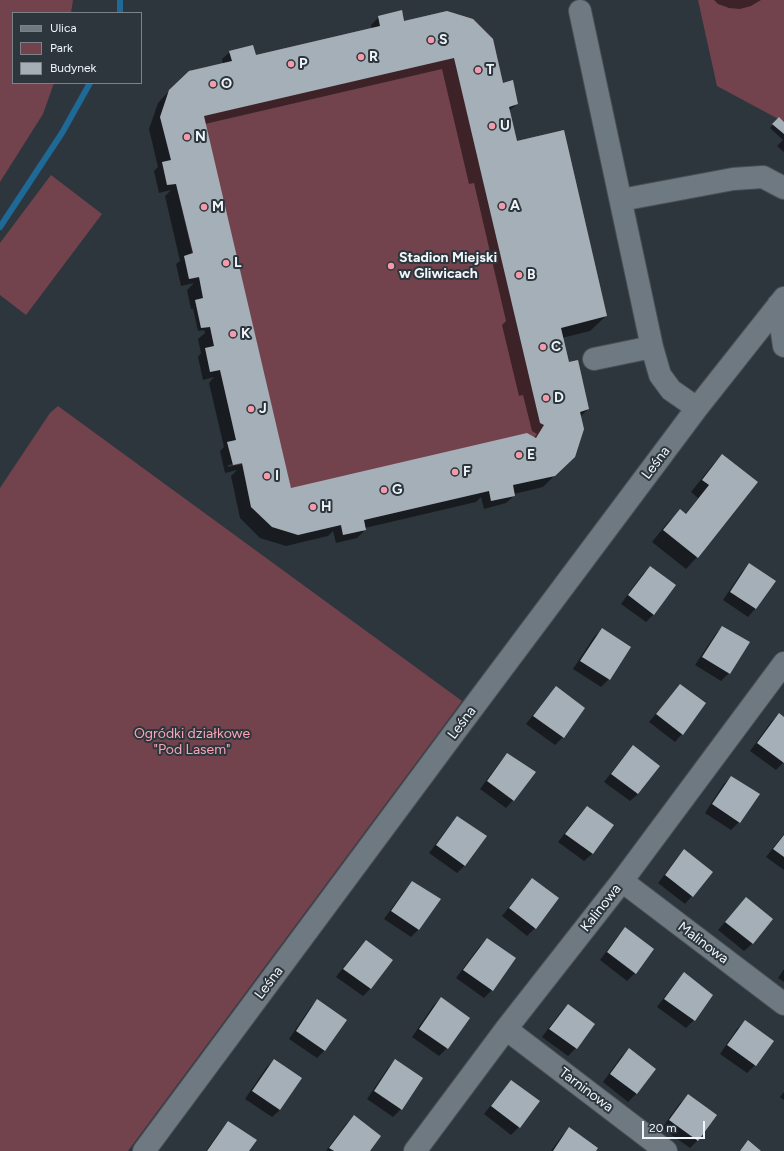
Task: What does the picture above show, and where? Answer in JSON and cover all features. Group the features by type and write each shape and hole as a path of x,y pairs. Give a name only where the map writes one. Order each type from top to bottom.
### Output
{"street":[{"path":"580,11 652,347 660,375 671,390 697,408"},
{"path":"621,200 733,179 763,177 784,188"},
{"path":"781,301 784,346"},
{"name":"Leśna","path":"144,1151 697,408 781,301"},
{"path":"594,358 652,347"},
{"name":"Kalinowa","path":"415,1151 506,1029 622,882 784,663"},
{"name":"Malinowa","path":"622,882 784,1004"},
{"name":"Tarninowa","path":"506,1029 666,1151"}],"green space":[{"path":"0,0 73,0 71,12 12,12 12,84 54,84 43,114 0,182"},
{"path":"698,0 784,0 784,122 717,86"},
{"name":"Stadion Miejski w Gliwicach","path":"402,10 404,21 447,11 473,19 493,39 503,83 513,80 509,107 517,141 564,130 607,316 561,328 569,362 578,360 589,409 580,412 584,429 575,457 556,475 513,485 515,496 491,501 489,491 364,520 366,530 343,535 340,525 298,535 272,527 251,507 242,464 233,465 227,442 236,440 220,370 210,372 205,348 214,346 210,327 201,328 195,300 203,298 199,278 189,279 184,256 192,253 176,184 167,185 162,162 171,160 160,117 169,90 189,71 232,61 229,51 253,45 256,55 380,26"},
{"path":"51,175 102,214 26,315 0,295 0,243"},
{"name":"Ogródki działkowe \"Pod Lasem\"","path":"58,406 462,701 128,1151 0,1151 0,488 50,413"}],"building":[{"path":"402,10 404,21 447,11 473,19 493,39 503,83 513,80 518,104 509,107 517,141 564,130 607,316 561,328 569,362 578,360 589,409 580,412 584,429 575,457 555,476 513,485 515,496 491,501 489,491 364,520 366,530 343,535 341,525 298,535 272,527 251,507 242,463 233,465 227,442 236,440 220,370 210,372 205,348 214,346 210,327 201,328 195,300 203,298 199,277 189,279 184,256 193,253 176,184 167,185 162,162 171,160 160,117 169,90 189,71 232,61 229,51 253,45 256,55 380,26 378,16","holes":["454,58 540,423 544,425 536,438 527,433 291,488 204,116"]},
{"path":"779,117 784,122 784,134 772,124"},
{"path":"722,454 758,482 698,558 663,530 680,509 686,514 709,485 702,480"},
{"path":"749,563 776,581 756,609 730,592"},
{"path":"650,566 676,585 654,615 628,595"},
{"path":"722,626 750,642 730,674 702,657"},
{"path":"602,628 631,647 610,680 580,661"},
{"path":"680,684 706,703 683,735 656,714"},
{"path":"556,686 585,708 564,738 533,716"},
{"path":"779,713 784,717 784,763 757,743"},
{"path":"633,745 660,766 638,794 611,774"},
{"path":"507,753 536,772 514,801 487,781"},
{"path":"731,776 760,794 740,823 712,804"},
{"path":"587,806 614,825 593,854 565,834"},
{"path":"457,816 487,836 465,866 436,845"},
{"path":"784,835 784,857 773,849"},
{"path":"684,849 713,872 693,897 665,875"},
{"path":"532,878 559,898 536,929 509,908"},
{"path":"412,881 441,899 419,930 391,911"},
{"path":"746,897 773,919 753,944 725,922"},
{"path":"625,927 654,949 636,974 607,952"},
{"path":"487,938 516,958 493,991 463,970"},
{"path":"366,940 393,960 371,989 343,969"},
{"path":"684,972 713,995 695,1021 664,999"},
{"path":"441,997 470,1018 448,1049 419,1029"},
{"path":"317,999 347,1020 325,1051 296,1031"},
{"path":"568,1004 595,1024 577,1049 549,1029"},
{"path":"745,1020 774,1041 756,1066 727,1045"},
{"path":"629,1048 656,1069 637,1094 610,1074"},
{"path":"274,1059 302,1078 280,1110 252,1091"},
{"path":"395,1059 423,1078 402,1110 374,1091"},
{"path":"511,1080 540,1101 520,1128 491,1106"},
{"path":"688,1094 717,1115 698,1141 669,1120"},
{"path":"354,1115 381,1136 370,1151 334,1151 329,1148"},
{"path":"228,1121 257,1140 249,1151 207,1151"},
{"path":"569,1127 598,1148 596,1151 553,1151"},
{"path":"748,1140 761,1151 740,1151"}],"waterway":[{"path":"120,0 120,12"},
{"path":"0,227 62,133 89,84"}],"place":[{"name":"S","path":"431,40"},
{"name":"R","path":"361,57"},
{"name":"P","path":"291,64"},
{"name":"T","path":"478,70"},
{"name":"O","path":"213,84"},
{"name":"U","path":"492,126"},
{"name":"N","path":"187,137"},
{"name":"A","path":"502,206"},
{"name":"M","path":"204,207"},
{"name":"L","path":"226,263"},
{"name":"Stadion Miejski w Gliwicach","path":"391,266"},
{"name":"B","path":"519,275"},
{"name":"K","path":"233,334"},
{"name":"C","path":"543,347"},
{"name":"D","path":"546,398"},
{"name":"J","path":"251,409"},
{"name":"E","path":"519,455"},
{"name":"F","path":"455,472"},
{"name":"I","path":"267,476"},
{"name":"G","path":"384,490"},
{"name":"H","path":"313,507"}]}
